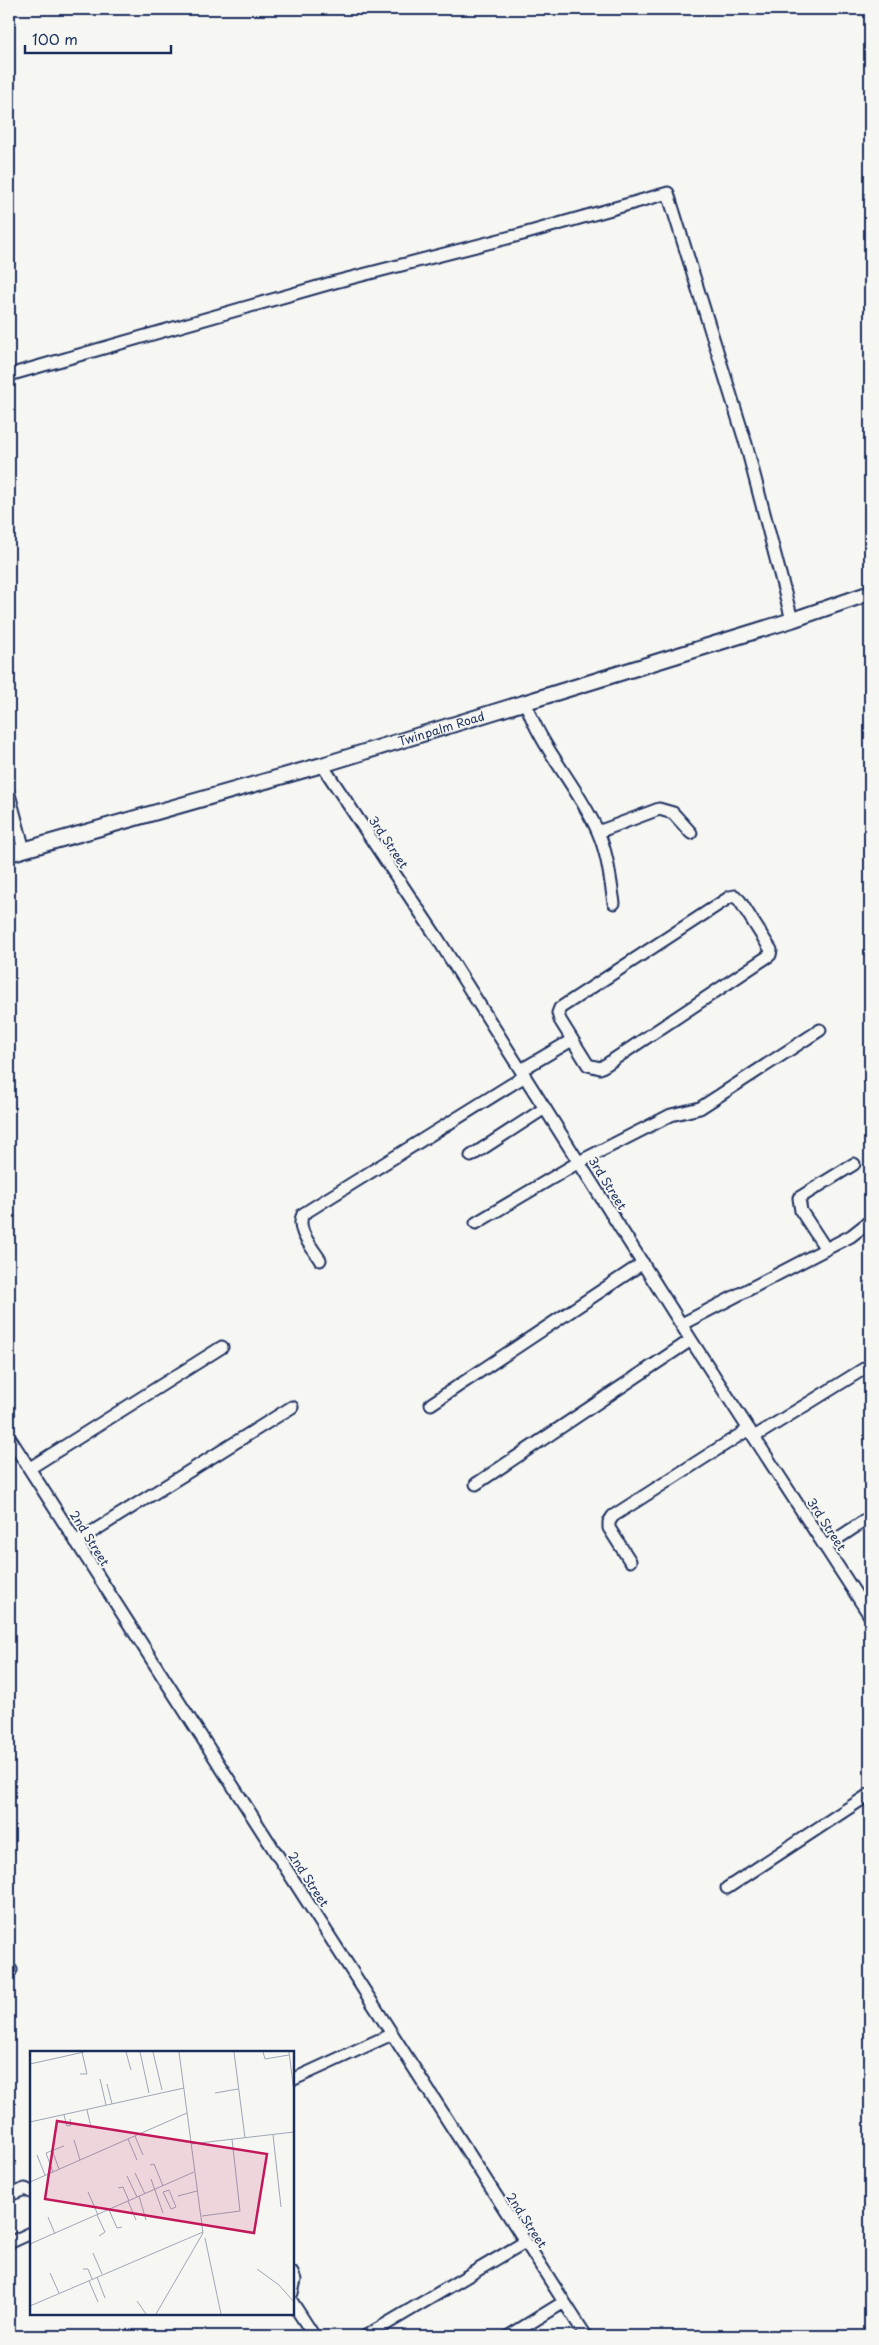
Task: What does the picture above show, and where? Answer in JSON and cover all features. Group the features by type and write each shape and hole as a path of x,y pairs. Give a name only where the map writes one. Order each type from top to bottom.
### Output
{"main road":[{"name":"Twinpalm Road","path":"9,854 322,765 524,701 792,620 870,593"}],"street":[{"path":"9,375 335,282 523,234 668,193 746,444 792,620"},
{"path":"524,701 532,724 598,832 607,856 614,903"},
{"name":"3rd Street","path":"322,765 438,939 691,1340 870,1616"},
{"path":"9,794 24,850"},
{"path":"598,832 659,809 672,813 690,833"},
{"path":"735,896 740,901 770,950 770,955 766,960 600,1068 588,1065 572,1040 560,1020 558,1013 560,1008 730,897 735,896"},
{"path":"476,1223 579,1162 671,1115 700,1108 820,1030"},
{"path":"320,1260 302,1232 300,1219 303,1214 572,1040"},
{"path":"472,1156 545,1108"},
{"path":"826,1249 801,1212 798,1198 854,1164"},
{"path":"682,1324 852,1236 870,1221"},
{"path":"431,1404 643,1263"},
{"path":"476,1484 691,1340"},
{"path":"30,1468 222,1347"},
{"path":"630,1561 609,1528 609,1522 613,1516 870,1365"},
{"path":"76,1542 292,1407"},
{"name":"2nd Street","path":"9,1437 586,2336"},
{"path":"825,1547 870,1517"},
{"path":"727,1888 870,1794"},
{"path":"294,2079 392,2034"},
{"path":"9,2195 24,2188 30,2191"},
{"path":"9,2243 30,2233"},
{"path":"366,2336 525,2242"},
{"path":"509,2336 564,2302"},
{"path":"294,2305 314,2336"}]}
